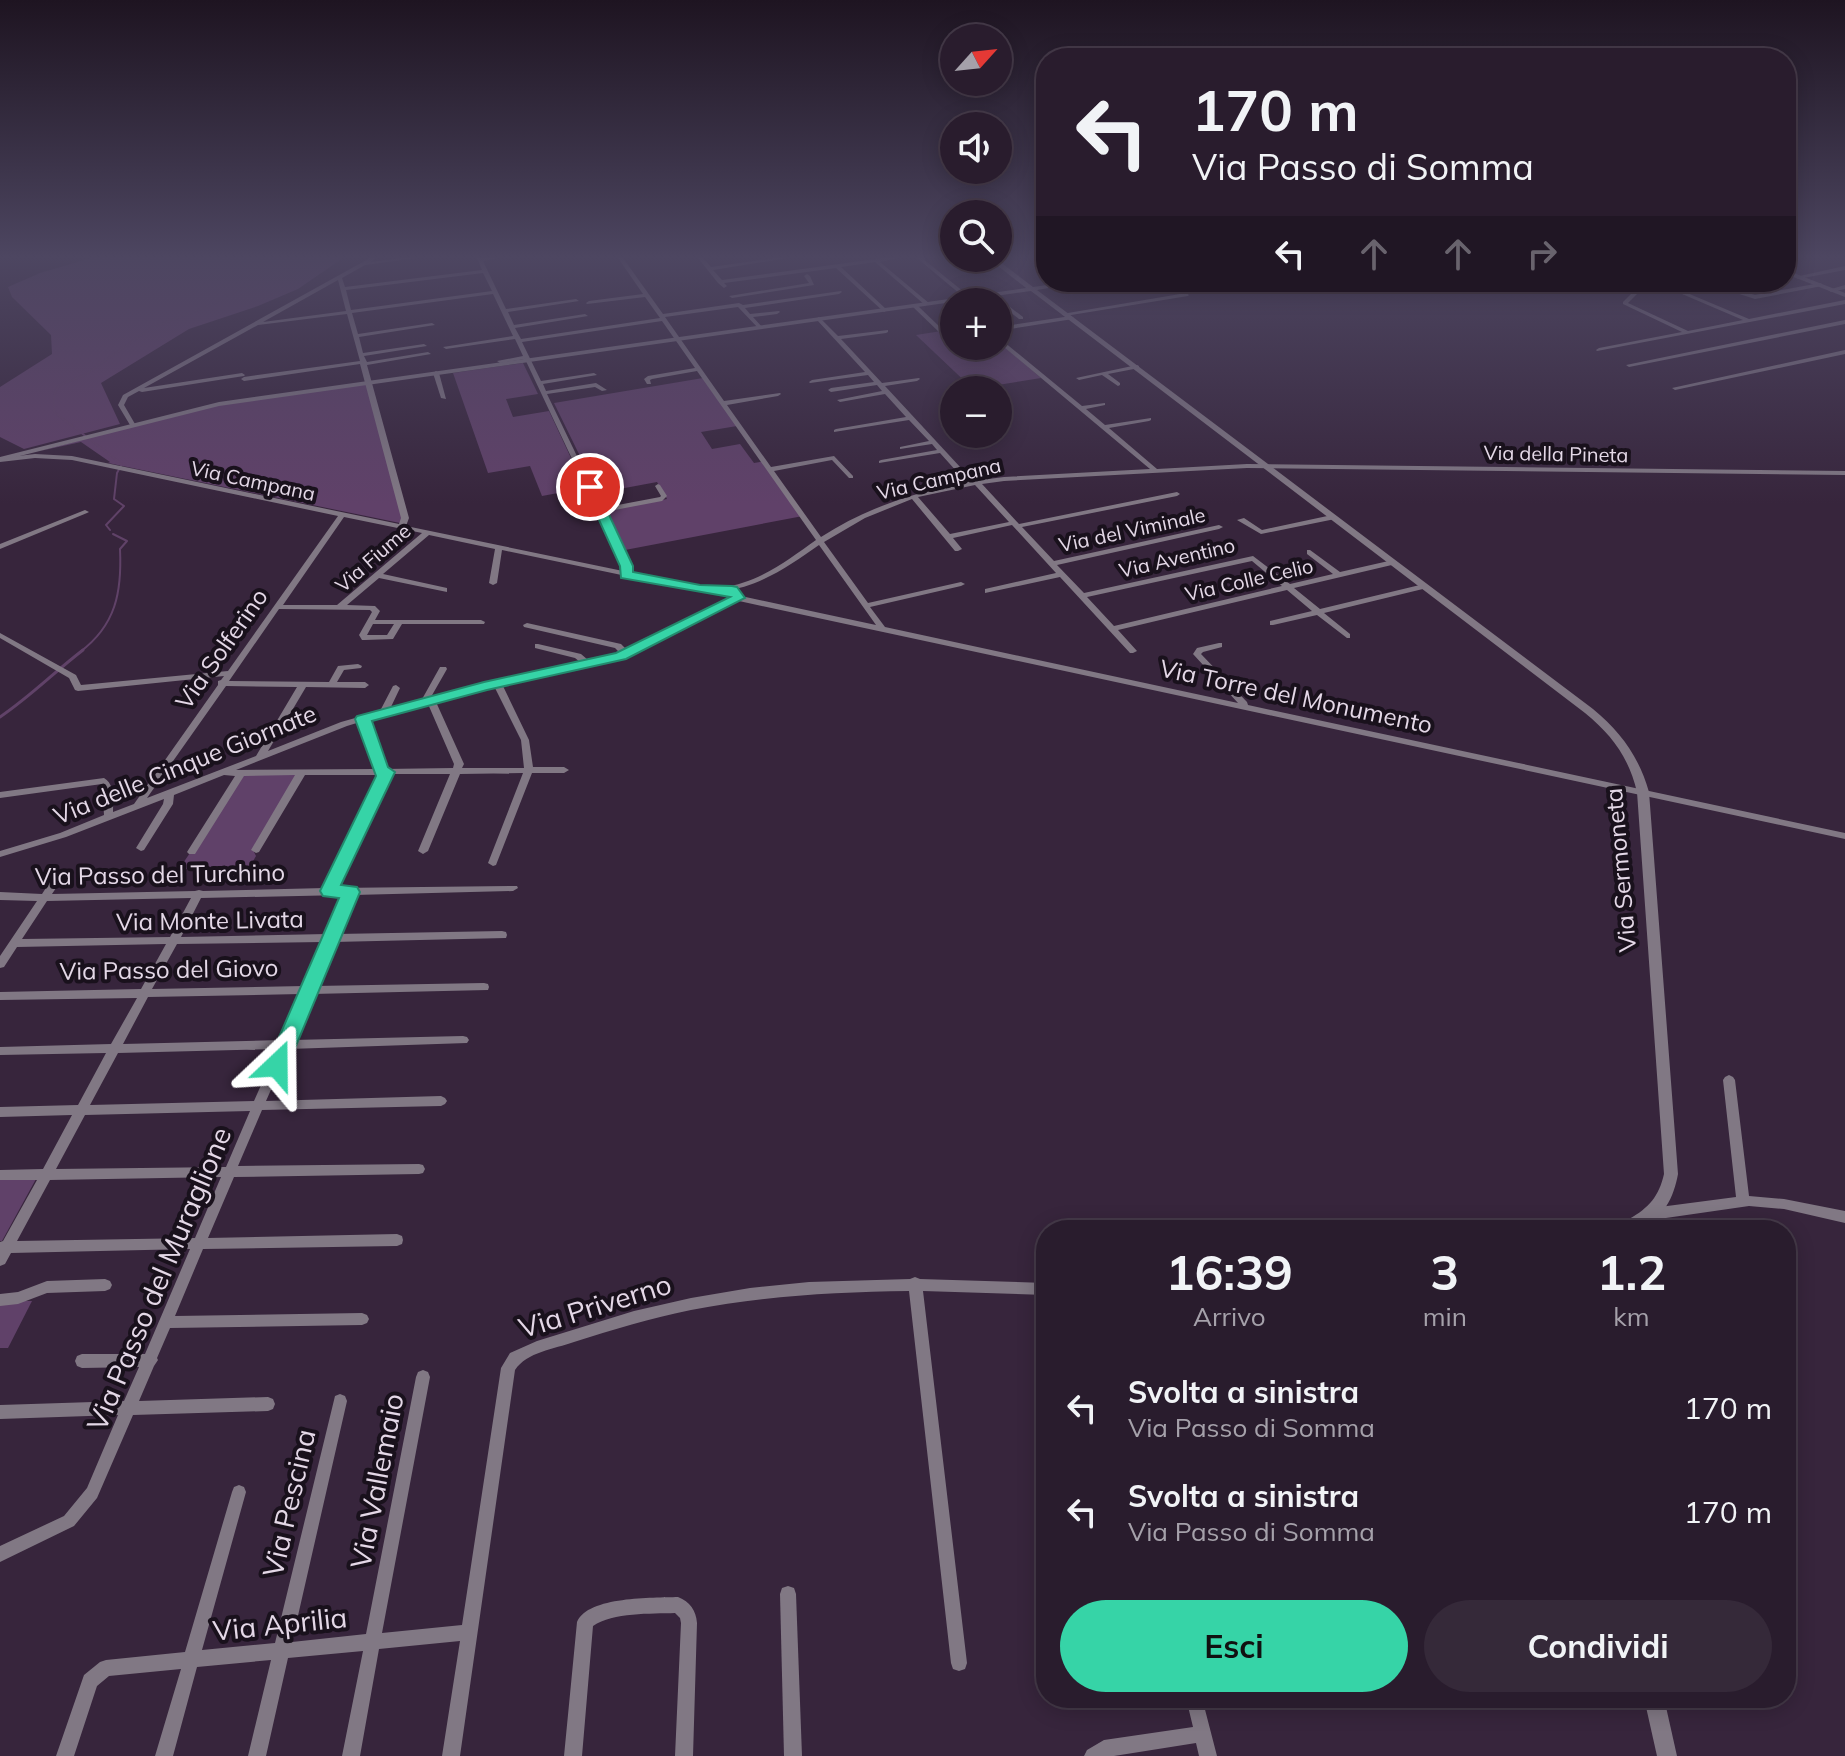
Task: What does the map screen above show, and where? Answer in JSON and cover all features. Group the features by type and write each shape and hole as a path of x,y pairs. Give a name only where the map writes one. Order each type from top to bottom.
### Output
{"street":[{"path":"132,424 121,403 132,391 226,340"},
{"path":"357,340 405,519 401,528"},
{"path":"446,347 519,340"},
{"path":"476,349 519,340"},
{"path":"519,340 627,567 626,575"},
{"path":"500,361 671,340"},
{"path":"680,340 823,540 883,630"},
{"path":"838,340 1133,651"},
{"name":"Via Sermoneta","path":"1100,340 1612,730 1631,756 1643,792 1671,1168 1667,1194 1652,1214"},
{"path":"1599,350 1652,340"},
{"path":"1629,365 1753,340"},
{"path":"364,360 424,346"},
{"path":"1012,351 1154,469"},
{"path":"1675,388 1845,352"},
{"path":"132,391 428,354"},
{"path":"0,459 212,406 527,358"},
{"path":"1079,378 1137,367"},
{"path":"649,383 647,379 650,377 700,369"},
{"path":"438,373 446,396"},
{"path":"812,382 869,373"},
{"path":"1104,374 1118,384"},
{"path":"540,383 594,375"},
{"path":"831,390 917,379"},
{"path":"545,393 596,385 604,390"},
{"path":"840,400 887,392"},
{"path":"725,403 778,394"},
{"path":"1080,408 1103,404"},
{"path":"836,431 911,418"},
{"path":"1104,427 1149,419"},
{"path":"902,448 934,442"},
{"path":"881,462 942,451"},
{"name":"Via Campana","path":"0,459 56,456 498,549 700,590 735,594 863,515 915,498 974,484 1154,469 1267,466"},
{"path":"772,469 832,458 838,460 851,477"},
{"name":"Via della Pineta","path":"1267,466 1845,473"},
{"path":"601,510 662,499 664,496 658,486"},
{"path":"948,537 1177,494"},
{"path":"915,498 958,549"},
{"path":"0,547 85,512"},
{"name":"Via Solferino","path":"137,806 341,516"},
{"path":"1241,520 1261,532 1332,517"},
{"name":"Via del Viminale","path":"1052,564 1219,527"},
{"name":"Via Fiume","path":"339,608 427,533"},
{"path":"493,583 498,549"},
{"path":"1310,552 1339,575"},
{"name":"Via Aventino","path":"1082,596 1251,558 1347,636"},
{"name":"Via Colle Celio","path":"1113,629 1393,562"},
{"path":"988,591 1062,574"},
{"path":"378,575 444,590"},
{"path":"867,605 961,584"},
{"path":"1273,623 1424,586"},
{"name":"Via Torre del Monumento","path":"735,594 883,630 1845,836"},
{"name":"Via delle Cinque Giornate","path":"0,854 47,841 363,719 497,683 626,654 735,594"},
{"path":"276,607 373,609 376,612 363,635 365,638 390,637 399,622"},
{"path":"370,622 481,622"},
{"path":"527,625 618,646 626,654"},
{"path":"0,635 75,679 75,686 80,688 229,673"},
{"path":"1219,645 1200,650 1197,654 1245,706"},
{"path":"538,646 579,657 588,664"},
{"path":"331,685 341,668 358,666"},
{"path":"423,851 458,771 458,758 428,701 443,669"},
{"path":"221,683 365,685"},
{"path":"493,863 529,770 524,737 497,683"},
{"path":"259,758 303,684"},
{"path":"384,713 396,688"},
{"path":"329,891 384,772 363,719"},
{"path":"222,773 564,770"},
{"path":"256,850 302,772"},
{"path":"192,852 241,773"},
{"path":"0,795 104,781 107,785 109,817"},
{"path":"141,848 168,804 169,794"},
{"path":"0,964 61,873"},
{"name":"Via Passo del Turchino","path":"0,896 44,898 513,888"},
{"name":"Via Passo del Muraglione","path":"0,1554 59,1527 83,1508 151,1360 350,892"},
{"path":"0,1260 4,1247 199,893"},
{"name":"Via Monte Livata","path":"14,943 502,935"},
{"name":"Via Passo del Giovo","path":"0,996 484,987"},
{"path":"0,1051 463,1040"},
{"path":"1729,1080 1743,1202"},
{"path":"0,1112 441,1101"},
{"path":"0,1175 419,1169"},
{"path":"1640,1220 1652,1214 1743,1202 1784,1204 1845,1217"},
{"path":"4,1247 397,1240"},
{"path":"915,1283 959,1663"},
{"name":"Via Priverno","path":"451,1756 508,1368 515,1358 614,1322 677,1306 833,1287 915,1283 1036,1289"},
{"path":"0,1300 18,1298 47,1287 105,1285"},
{"path":"167,1322 362,1319"},
{"path":"82,1361 151,1360"},
{"name":"Via Vallemaio","path":"351,1756 423,1377"},
{"name":"Via Pescina","path":"257,1756 340,1401"},
{"path":"0,1412 268,1404"},
{"path":"164,1756 239,1492"},
{"path":"788,1594 793,1756"},
{"path":"573,1756 585,1622 601,1612 675,1605 683,1607 689,1619 684,1756"},
{"name":"Via Aprilia","path":"65,1756 88,1685 97,1672 109,1667 470,1632"},
{"path":"1196,1708 1208,1756"},
{"path":"1656,1708 1667,1756"},
{"path":"1093,1756 1104,1749 1203,1734"}],"shaded area":[{"path":"51,340 171,340 101,383 120,424 24,449 0,437 0,387 52,354"},
{"path":"921,340 940,340 940,358"},
{"path":"1012,353 1041,378 1012,383 1012,376 959,376 942,360 1012,360"},
{"path":"523,363 538,394 506,399 513,417 549,411 585,488 542,496 530,466 488,473 453,373"},
{"path":"703,378 737,426 701,432 712,449 740,444 754,463 765,461 803,516 625,550 606,510 667,499 657,482 598,493 554,403"},
{"path":"368,384 404,520 400,523 108,463 81,442 40,451 204,407"},
{"path":"298,773 254,852 256,856 248,870 179,869 244,774"},
{"path":"36,1179 2,1241 0,1241 0,1180"},
{"path":"0,1301 32,1301 8,1348 0,1348"}],"waterway":[{"path":"110,530 106,525 124,506 114,499 117,473 122,464 54,412 54,395 59,385 85,375 134,340"},
{"path":"80,652 102,631 118,593 120,549 127,541 113,534"},
{"path":"0,717 83,650"}],"route":[{"path":"277,1065 350,892 329,891 387,772 381,772 363,719 484,686 621,656 738,598 732,590 700,590 626,575 627,566 590,487"}]}
